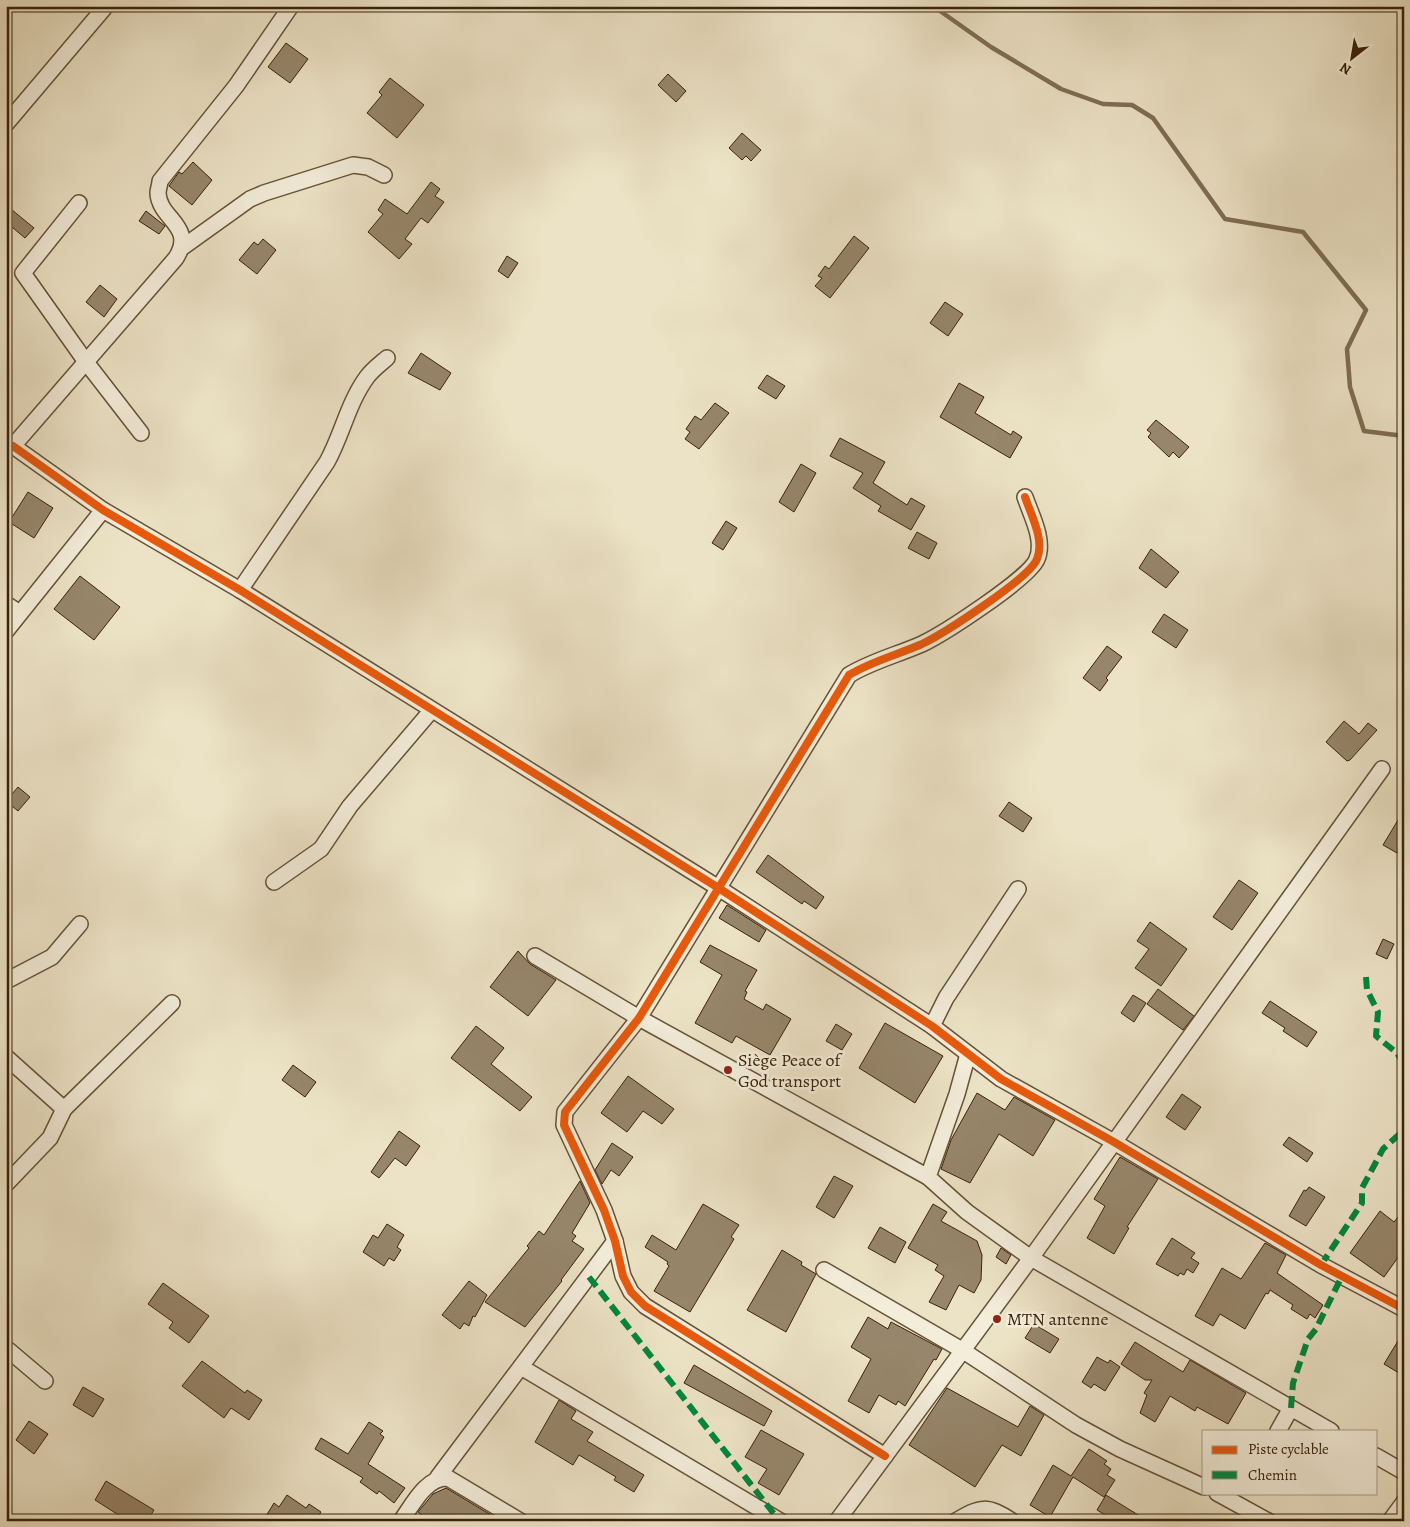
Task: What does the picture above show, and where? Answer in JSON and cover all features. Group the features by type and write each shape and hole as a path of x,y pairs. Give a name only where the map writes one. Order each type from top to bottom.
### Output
{"street":[{"path":"6,124 106,6"},
{"path":"183,247 182,234 158,194 160,181 226,100 291,6"},
{"path":"384,175 368,167 353,166 264,193 250,199 183,247 176,258 86,362 10,444 103,510 240,590 431,711 717,887 932,1026 1001,1079 1114,1142 1302,1254 1404,1309"},
{"path":"79,204 23,273 86,362 141,433"},
{"path":"240,590 327,462 336,445 354,397 368,376 387,358"},
{"path":"885,1456 645,1306 631,1292 623,1276 615,1241 604,1210 564,1125 565,1112 639,1018 717,887 849,675 862,667 923,644 948,630 1027,573 1037,559 1040,543 1024,497"},
{"path":"6,631 103,510"},
{"path":"6,604 20,613"},
{"path":"274,882 321,849 350,806 431,711"},
{"path":"837,1521 1031,1258 1382,769"},
{"path":"932,1026 946,998 1018,889"},
{"path":"6,981 52,957 80,924"},
{"path":"535,956 639,1018 928,1177 967,1212 1031,1258 1329,1430"},
{"path":"6,1184 50,1138 64,1109 172,1003"},
{"path":"928,1177 957,1094 968,1054"},
{"path":"6,1058 64,1109"},
{"path":"401,1521 428,1484 438,1477 615,1241"},
{"path":"824,1270 962,1350 1076,1425 1120,1449 1202,1486"},
{"path":"6,1348 45,1380"},
{"path":"521,1367 780,1521"},
{"path":"1279,1430 1291,1408"},
{"path":"1378,1457 1404,1472"},
{"path":"438,1477 448,1478 520,1521"},
{"path":"1222,1494 1242,1498 1268,1521"},
{"path":"1390,1521 1404,1502"},
{"path":"956,1521 977,1509 987,1508 1012,1521"}],"building":[{"path":"286,43 308,59 290,83 268,67"},
{"path":"668,74 686,91 676,102 658,85"},
{"path":"390,78 424,105 397,138 367,113 382,95 379,92"},
{"path":"742,133 761,150 751,161 746,156 742,160 729,148"},
{"path":"193,162 212,180 192,205 169,186 179,172 182,174"},
{"path":"431,182 440,189 435,196 444,202 428,223 421,218 405,239 412,244 399,259 368,232 383,214 378,210 385,199 407,214"},
{"path":"6,205 34,228 25,238 6,222"},
{"path":"146,211 165,226 159,234 139,221"},
{"path":"854,236 869,248 830,298 815,286 822,278 818,276 825,266 829,269"},
{"path":"263,239 276,250 257,274 239,260 254,242 258,245"},
{"path":"507,256 518,263 508,278 498,271"},
{"path":"100,285 117,299 104,317 86,302"},
{"path":"945,302 963,314 948,336 930,323"},
{"path":"421,353 451,373 440,390 408,373"},
{"path":"767,375 785,386 776,399 758,388"},
{"path":"959,383 984,397 975,413 1011,435 1013,431 1022,437 1010,458 940,417"},
{"path":"715,403 729,413 699,449 685,439 690,432 686,429 695,416 701,420"},
{"path":"1156,420 1189,447 1179,458 1173,452 1169,457 1148,437 1151,433 1147,430"},
{"path":"840,438 885,462 873,483 907,505 911,498 925,506 911,530 878,511 881,506 853,488 863,473 830,456"},
{"path":"801,464 816,473 794,512 779,502"},
{"path":"28,492 53,508 34,538 9,522"},
{"path":"726,521 737,528 723,550 712,543"},
{"path":"917,532 937,543 929,559 908,548"},
{"path":"1151,549 1179,572 1166,588 1139,568"},
{"path":"80,576 120,607 94,640 54,609"},
{"path":"1164,614 1188,630 1176,648 1152,632"},
{"path":"1107,646 1122,657 1106,678 1108,680 1100,691 1083,678"},
{"path":"1344,721 1359,734 1368,723 1377,730 1347,761 1326,742"},
{"path":"18,787 30,797 18,811 6,801"},
{"path":"1009,802 1032,818 1023,832 999,816"},
{"path":"1404,810 1404,842 1397,853 1383,845"},
{"path":"768,855 824,897 816,909 804,901 802,904 756,872"},
{"path":"1239,880 1258,893 1232,930 1213,917"},
{"path":"727,905 766,930 759,942 719,918"},
{"path":"1150,922 1187,949 1161,986 1135,968 1149,949 1137,941"},
{"path":"1383,939 1394,944 1387,959 1376,954"},
{"path":"710,945 757,970 745,991 747,992 744,999 763,1010 766,1004 791,1019 770,1055 736,1036 732,1043 695,1023 722,975 700,962"},
{"path":"518,951 530,964 556,980 528,1016 490,987"},
{"path":"1158,989 1194,1016 1183,1030 1147,1004"},
{"path":"1133,995 1146,1003 1134,1022 1121,1013"},
{"path":"1270,1001 1317,1032 1307,1047 1283,1031 1285,1028 1262,1013"},
{"path":"885,1023 943,1056 915,1103 859,1068"},
{"path":"836,1024 852,1034 842,1050 826,1041"},
{"path":"476,1026 504,1048 491,1064 532,1097 520,1111 451,1058"},
{"path":"293,1065 316,1082 305,1097 282,1080"},
{"path":"628,1076 674,1109 662,1124 643,1111 627,1132 601,1113"},
{"path":"977,1093 1005,1110 1014,1097 1055,1120 1033,1156 999,1134 970,1183 941,1169 951,1140"},
{"path":"1182,1094 1201,1107 1185,1130 1166,1117"},
{"path":"399,1131 420,1146 406,1166 395,1158 379,1178 371,1172"},
{"path":"1289,1137 1313,1153 1307,1162 1283,1145"},
{"path":"612,1143 633,1157 619,1176 611,1170 602,1184 595,1170"},
{"path":"1120,1157 1158,1179 1127,1227 1129,1228 1114,1254 1087,1238 1105,1206 1094,1199"},
{"path":"834,1176 853,1186 834,1218 816,1207"},
{"path":"580,1181 590,1203 572,1233 576,1236 572,1241 584,1249 562,1281 525,1327 485,1302 529,1248 527,1246 539,1231 544,1235"},
{"path":"1309,1187 1325,1197 1306,1226 1289,1216 1304,1190 1306,1191"},
{"path":"703,1204 739,1225 731,1237 734,1239 690,1312 654,1291 669,1266 668,1262 645,1247 652,1235 676,1250"},
{"path":"933,1204 947,1212 941,1221 977,1241 982,1255 981,1280 974,1293 959,1285 946,1310 929,1302 944,1276 935,1270 938,1265 908,1248"},
{"path":"1404,1209 1404,1249 1384,1277 1350,1253 1380,1211 1394,1222"},
{"path":"387,1224 404,1235 397,1247 401,1250 394,1261 389,1258 384,1266 363,1252 373,1235 378,1238"},
{"path":"880,1227 906,1242 895,1263 868,1248"},
{"path":"1172,1238 1195,1253 1191,1258 1199,1263 1193,1273 1187,1269 1184,1275 1180,1273 1178,1276 1156,1264"},
{"path":"1265,1243 1286,1255 1277,1273 1323,1305 1315,1318 1310,1314 1307,1319 1291,1309 1293,1305 1270,1290 1268,1294 1266,1293 1245,1329 1220,1314 1213,1326 1195,1316 1222,1268 1241,1279"},
{"path":"1001,1248 1011,1255 1006,1264 996,1257"},
{"path":"782,1250 802,1262 801,1265 816,1274 786,1332 747,1310"},
{"path":"469,1281 487,1295 475,1317 473,1316 469,1326 464,1323 460,1329 442,1315"},
{"path":"163,1283 209,1316 189,1343 169,1328 173,1322 148,1304"},
{"path":"868,1317 888,1329 891,1322 942,1349 905,1406 898,1401 896,1405 879,1395 869,1413 848,1401 871,1359 851,1347"},
{"path":"1034,1324 1059,1339 1050,1353 1025,1338"},
{"path":"1404,1331 1404,1376 1384,1364"},
{"path":"1135,1342 1183,1372 1190,1360 1246,1393 1228,1424 1197,1407 1195,1411 1170,1396 1155,1422 1140,1413 1147,1395 1144,1393 1152,1380 1145,1380 1121,1364"},
{"path":"1097,1357 1108,1363 1110,1360 1120,1367 1105,1391 1094,1384 1091,1388 1082,1382"},
{"path":"202,1361 245,1393 247,1390 262,1400 249,1420 231,1408 224,1418 182,1386"},
{"path":"694,1365 772,1411 764,1426 684,1383"},
{"path":"83,1387 104,1399 93,1417 73,1405"},
{"path":"947,1388 1018,1427 1030,1406 1044,1415 1021,1456 1002,1445 975,1487 909,1445"},
{"path":"559,1400 576,1411 571,1419 593,1432 587,1441 644,1475 634,1492 614,1480 616,1477 579,1455 573,1465 535,1442"},
{"path":"29,1421 48,1434 34,1454 16,1440"},
{"path":"369,1422 383,1431 380,1434 384,1437 368,1464 405,1488 394,1503 379,1491 377,1494 360,1482 363,1478 315,1449 321,1438 348,1454"},
{"path":"761,1430 804,1454 779,1495 758,1483 767,1469 745,1457"},
{"path":"1089,1449 1107,1461 1104,1464 1111,1469 1107,1475 1115,1480 1104,1497 1073,1477 1050,1517 1030,1505 1053,1465 1071,1476"},
{"path":"106,1481 154,1510 147,1521 128,1521 95,1500"},
{"path":"446,1488 501,1521 430,1521 418,1512 433,1494"},
{"path":"287,1495 306,1508 309,1504 321,1512 315,1521 263,1521 274,1503 279,1507"},
{"path":"1106,1495 1148,1521 1115,1521 1097,1510"}],"waterway":[{"path":"933,6 991,47 1061,89 1103,104 1132,105 1153,118 1225,219 1303,232 1366,310 1347,349 1350,387 1364,431 1404,436"}],"marked path":[{"path":"1366,977 1367,990 1378,1012 1376,1036 1397,1053 1404,1065"},
{"path":"1321,1265 1362,1203 1362,1188 1383,1149 1404,1130"},
{"path":"1291,1408 1293,1383 1308,1339 1316,1329 1342,1276"},
{"path":"589,1277 778,1519"}],"cycle path":[{"path":"13,446 103,510 240,590 717,887 932,1026 1001,1079 1114,1142 1321,1265 1404,1309"},
{"path":"885,1456 645,1306 631,1292 623,1276 615,1241 604,1210 564,1125 565,1112 639,1018 849,675 933,638 985,605 1031,568 1037,559 1039,544 1036,528 1025,497"}],"place":[{"name":"Siège Peace of God transport","path":"728,1070"},
{"name":"MTN antenne","path":"997,1319"}]}
